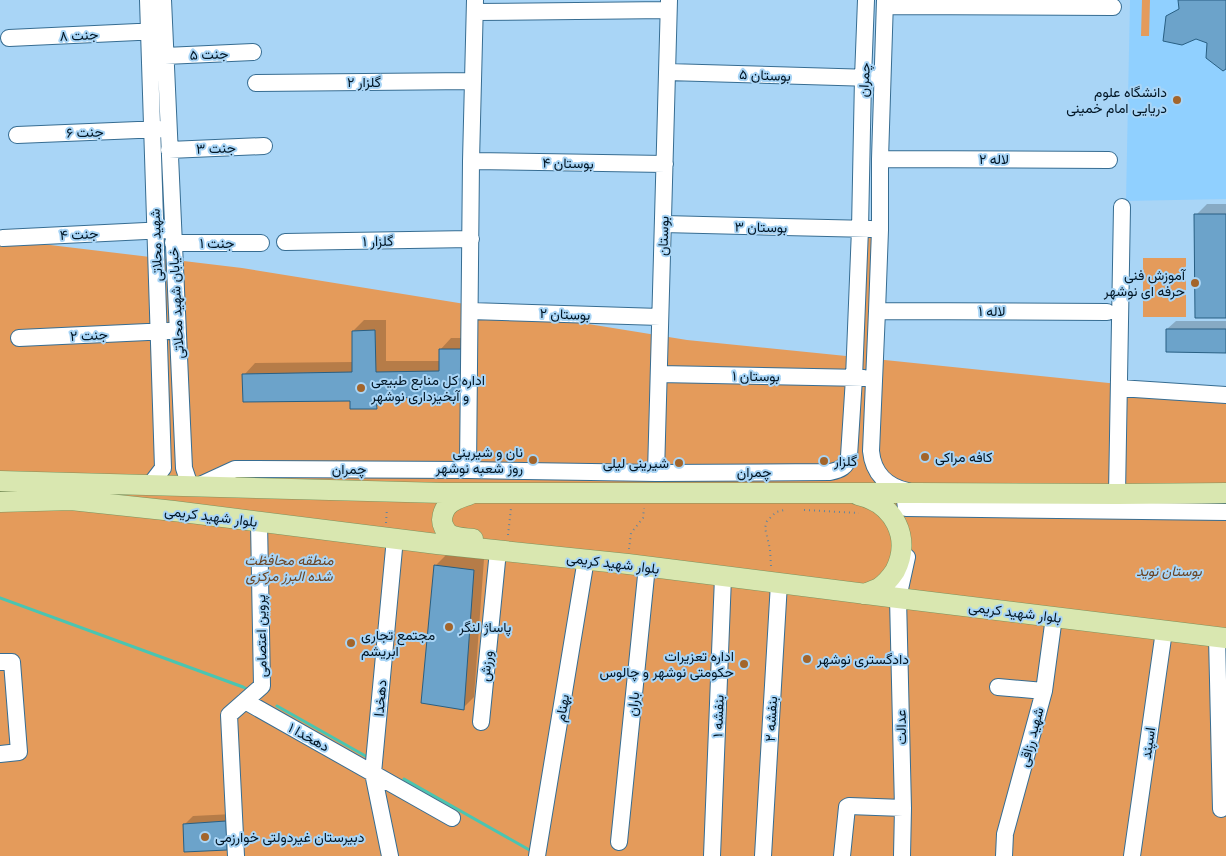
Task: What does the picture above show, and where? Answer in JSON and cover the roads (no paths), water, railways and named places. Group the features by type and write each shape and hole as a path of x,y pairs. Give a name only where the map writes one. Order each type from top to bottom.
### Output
{"main road":[{"name":"بلوار شهید کریمی","path":"0,481 443,493 848,493 908,498 1226,493"},
{"path":"476,493 455,500 445,506 442,524 449,534 463,538 508,544 530,553"},
{"path":"848,493 864,497 879,504 892,515 899,529 902,546 899,562 891,576 879,588 864,594"},
{"name":"بلوار شهید کریمی","path":"0,502 71,500 174,511 437,544 637,565 1222,637"}],"street":[{"name":"شهید محلاتی","path":"148,0 157,31 160,130 155,231 163,468 150,485"},
{"name":"خیابان شهید محلاتی","path":"163,0 157,31 165,56 160,130 169,150 184,468 194,486"},
{"name":"چمران","path":"194,486 235,469 656,473 830,472 840,469 846,464 849,456 854,378 866,0"},
{"name":"چمران","path":"885,3 878,311 871,451 873,462 882,478 908,498 1226,512"},
{"path":"885,3 1113,7"},
{"path":"468,470 471,161 475,6 668,5"},
{"name":"بوستان","path":"656,473 668,5"},
{"name":"جنت ۸","path":"9,38 157,31"},
{"name":"جنت ۵","path":"165,56 253,52"},
{"name":"بوستان ۵","path":"667,72 882,79"},
{"name":"گلزار ۲","path":"256,83 473,81"},
{"name":"جنت ۶","path":"17,134 160,130"},
{"name":"جنت ۳","path":"169,150 264,146"},
{"name":"لاله ۲","path":"880,159 1109,160"},
{"name":"بوستان ۴","path":"471,161 665,164"},
{"path":"1117,494 1122,207"},
{"name":"بوستان ۳","path":"663,224 880,230"},
{"name":"جنت ۴","path":"3,238 155,231 173,236"},
{"name":"جنت ۱","path":"173,236 261,242"},
{"name":"گلزار ۱","path":"285,242 471,239"},
{"name":"بوستان ۲","path":"470,311 660,317"},
{"name":"لاله ۱","path":"878,311 1107,312"},
{"name":"جنت ۲","path":"19,338 177,331"},
{"name":"بوستان ۱","path":"659,374 874,378"},
{"path":"1119,388 1226,396"},
{"path":"160,390 180,390"},
{"name":"عدالت","path":"902,856 903,808 898,598 908,553 908,498"},
{"name":"پروین اعتصامی","path":"236,856 229,715 262,686 260,522"},
{"name":"دهخدا","path":"390,856 373,773 395,538"},
{"name":"ورزش","path":"481,722 498,551"},
{"name":"بهنام","path":"537,856 586,559"},
{"name":"باران","path":"619,842 637,565"},
{"name":"بنفشه ۱","path":"712,856 723,577"},
{"name":"بنفشه ۲","path":"763,856 775,582"},
{"name":"شهید رزاقی","path":"1004,856 1005,834 1044,691 1054,617"},
{"name":"اسپند","path":"1132,856 1164,631"},
{"path":"1220,809 1222,637"},
{"path":"0,662 12,662 19,752 0,754"},
{"path":"998,687 1044,691"},
{"name":"دهخدا ۱","path":"245,701 452,818"},
{"path":"842,856 847,806 903,808"}],"waterway":[{"path":"0,598 249,690"},
{"path":"277,706 369,758"},
{"path":"404,779 533,852"}],"place":[{"name":"دانشگاه علوم دریایی امام خمینی","path":"1177,100"},
{"name":"آموزش فنی حرفه ای نوشهر","path":"1195,283"},
{"name":"اداره كل منابع طبيعی و آبخيزداری نوشهر","path":"361,388"},
{"name":"کافه مراکی","path":"925,457"},
{"name":"نان و شیرینی روز شعبه نوشهر","path":"533,460"},
{"name":"گلزار","path":"824,461"},
{"name":"شیرینی لیلی","path":"679,463"},
{"name":"پاساژ لنگر","path":"449,627"},
{"name":"مجتمع تجاری ابریشم","path":"351,643"},
{"name":"دادگستری نوشهر","path":"807,659"},
{"name":"اداره تعزیرات حکومتی نوشهر و چالوس","path":"744,664"},
{"name":"دبیرستان غیردولتی خوارزمی","path":"205,837"}],"park label":[{"name":"منطقه محافظت شده البرز مرکزی","path":"289,568"},
{"name":"بوستان نوید","path":"1169,571"}]}
